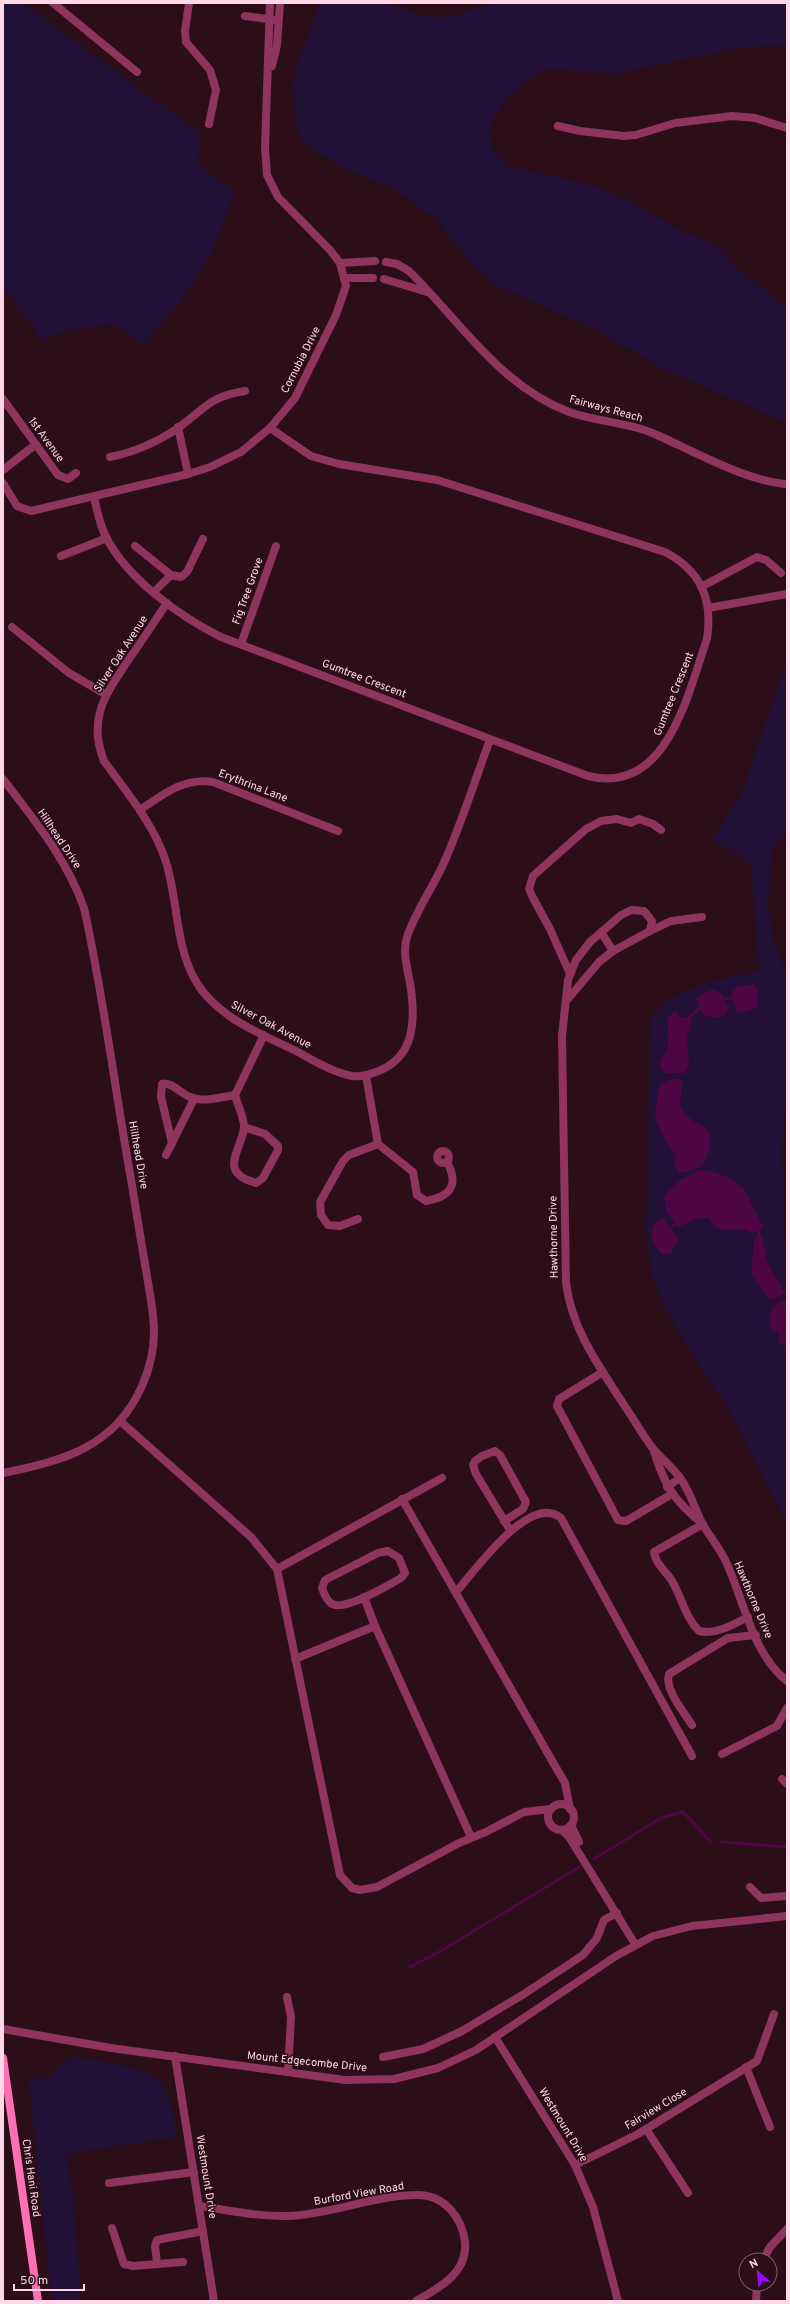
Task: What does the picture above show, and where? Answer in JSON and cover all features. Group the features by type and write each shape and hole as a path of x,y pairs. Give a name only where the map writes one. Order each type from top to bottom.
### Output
{"main road":[{"name":"Chris Hani Road","path":"3,2058 38,2301"}],"street":[{"path":"53,3 137,72"},
{"path":"189,3 185,31 186,42 210,70 216,90 209,124"},
{"name":"Cornubia Drive","path":"4,489 17,506 31,511 188,474 210,467 241,452 270,428 304,385 344,296 344,278 340,262 330,250 288,209 271,186 266,163 270,3"},
{"name":"Cornubia Drive","path":"269,76 277,45 280,3"},
{"path":"245,16 279,20"},
{"path":"558,126 580,131 624,136 691,120 732,116 755,118 787,128"},
{"path":"340,262 375,261"},
{"name":"Fairways Reach","path":"386,262 397,264 409,270 505,372 536,396 569,412 651,433 761,480 787,484"},
{"path":"344,278 373,278"},
{"name":"Fairways Reach","path":"384,279 430,293"},
{"path":"110,457 139,450 178,427 214,400 225,395 245,391"},
{"name":"1st Avenue","path":"3,399 35,445 61,478 68,479 76,473"},
{"path":"178,427 188,474"},
{"name":"Gumtree Crescent","path":"94,497 99,519 107,538 124,564 167,603 203,628 490,740 597,778 617,778 647,764 667,742 675,727 708,639 710,624 708,608 701,587 692,570 665,552 437,480 339,464 311,456 270,428"},
{"path":"3,470 35,445"},
{"path":"61,556 107,538"},
{"path":"135,546 171,575 181,578 187,572 203,539"},
{"name":"Fig Tree Grove","path":"242,644 276,546"},
{"path":"701,587 757,557 766,560 781,573"},
{"path":"154,592 171,575"},
{"path":"708,608 787,594"},
{"name":"Silver Oak Avenue","path":"167,603 105,694 97,726 100,750 104,761 140,810 156,838 166,862 181,942 193,976 202,992 215,1006 227,1015 334,1070 354,1076 366,1076 384,1069 395,1062 408,1046 412,1034 413,1014 406,938 442,866 490,740"},
{"path":"12,627 69,673 105,694"},
{"name":"Hillhead Drive","path":"3,779 57,851 80,896 88,923 153,1318 153,1346 150,1363 142,1386 120,1420 98,1440 76,1453 63,1459 3,1474"},
{"name":"Erythrina Lane","path":"140,810 177,786 202,780 213,782 338,831"},
{"path":"570,974 550,929 529,889 532,876 586,829 601,821 617,819 631,823 639,819 653,824 661,830"},
{"name":"Hawthorne Drive","path":"650,931 652,926 649,915 638,909 631,910 621,916 590,942 576,960 570,974 562,1036 566,1283 569,1303 575,1323 603,1372 654,1450 680,1478 691,1495 703,1524 727,1563 748,1617 767,1659 776,1672 787,1680"},
{"path":"567,1000 594,966 612,951 671,921 702,917"},
{"path":"601,932 612,951"},
{"path":"244,1127 265,1134 278,1146 278,1150 263,1178 256,1184 238,1175 233,1165 244,1127 235,1094 264,1035"},
{"path":"366,1076 378,1144 413,1172 417,1195 426,1201 442,1197 450,1190 452,1177 447,1162"},
{"path":"172,1143 160,1087 164,1083 169,1084 194,1099 201,1100 235,1094"},
{"path":"166,1155 194,1099"},
{"path":"358,1219 340,1226 328,1224 322,1215 320,1202 346,1158 359,1151 378,1144"},
{"path":"603,1372 559,1399 557,1406 618,1520 626,1522 672,1494"},
{"path":"120,1420 251,1538 277,1569 337,1865 345,1882 352,1888 360,1890 377,1887 471,1837 486,1832 524,1812 535,1809 551,1809 561,1804 567,1795"},
{"name":"Hawthorne Drive","path":"654,1450 667,1487 679,1503 703,1524"},
{"path":"504,1521 523,1509 526,1502 500,1455 495,1451 490,1452 475,1461 473,1470 504,1521 510,1530"},
{"path":"277,1569 442,1478"},
{"path":"667,1487 680,1478"},
{"path":"679,1503 691,1495"},
{"path":"402,1499 565,1783 573,1816 571,1824 574,1834 605,1888 616,1913 635,1944"},
{"path":"456,1592 510,1530 524,1521 549,1513 556,1514 561,1518 692,1756"},
{"path":"703,1524 654,1552 656,1560 672,1581 685,1613 699,1631 708,1633 722,1630 748,1617"},
{"path":"388,1551 394,1553 403,1568 403,1576 364,1598 344,1604 332,1604 325,1596 322,1584 325,1580 378,1553 388,1551"},
{"path":"364,1598 375,1626 471,1837"},
{"path":"295,1659 375,1626"},
{"path":"692,1725 672,1692 668,1681 669,1674 728,1638 756,1635"},
{"path":"722,1754 777,1726 787,1708"},
{"path":"561,1804 570,1808"},
{"path":"535,1809 548,1818 553,1827 562,1830 569,1837 601,1891 611,1903"},
{"path":"548,1818 551,1809"},
{"path":"562,1830 571,1824"},
{"path":"750,1888 761,1898 787,1896"},
{"path":"383,2057 423,2049 462,2031 524,1994 583,1955 598,1938 604,1920 616,1913"},
{"name":"Mount Edgecombe Drive","path":"3,2028 111,2048 345,2080 394,2079 438,2068 476,2050 635,1944 664,1932 692,1926 787,1916"},
{"path":"288,1997 291,2017 288,2072"},
{"name":"Fairview Close","path":"575,2165 646,2130 757,2061 774,2014"},
{"name":"Westmount Drive","path":"495,2037 575,2165 593,2207 618,2301"},
{"name":"Westmount Drive","path":"175,2056 214,2301"},
{"path":"746,2067 770,2127"},
{"path":"646,2130 688,2193"},
{"path":"109,2183 194,2172"},
{"name":"Burford View Road","path":"199,2206 267,2215 290,2216 400,2197 419,2195 435,2198 448,2207 458,2218 464,2232 465,2246 462,2260 456,2273 443,2285 416,2301"},
{"path":"112,2228 124,2264 133,2266 183,2262"},
{"path":"767,2252 770,2247 787,2229"},
{"path":"157,2263 155,2246 157,2240 203,2231"}],"shaded area":[{"path":"3,3 24,3 200,134 198,158 200,166 234,191 218,235 204,266 186,294 144,344 113,324 68,330 42,340 3,287"},
{"path":"320,3 384,3 426,16 446,18 493,3 787,3 787,45 742,47 616,74 557,69 546,70 530,79 508,97 492,121 490,135 492,148 496,154 509,166 594,186 630,201 683,232 716,244 740,271 771,295 787,311 787,423 664,369 593,329 492,283 474,267 437,220 394,189 343,168 310,148 303,141 296,128 293,86 295,69"},
{"path":"787,659 787,830 772,850 768,903 772,935 787,978 787,1077 782,1147 784,1237 787,1256 787,1523 728,1408 685,1343 664,1305 652,1275 646,1232 650,1022 658,1010 682,993 714,981 759,971 751,865 739,854 711,839 741,795"},
{"path":"754,984 757,990 757,1008 741,1013 737,1012 731,994 738,986"},
{"path":"714,990 721,993 729,1007 725,1015 714,1018 704,1015 698,1006 697,998 708,991"},
{"path":"675,1011 680,1018 690,1016 692,1018 687,1038 689,1065 685,1073 665,1073 660,1067 660,1064 668,1046 668,1018"},
{"path":"679,1079 682,1081 680,1102 682,1109 689,1118 706,1129 709,1134 710,1142 708,1156 702,1164 693,1170 679,1173 674,1162 677,1157 664,1138 655,1114 660,1084 669,1080"},
{"path":"701,1170 714,1172 727,1177 744,1189 764,1228 753,1233 747,1230 724,1230 714,1225 709,1218 697,1219 678,1227 666,1212 664,1196 679,1181"},
{"path":"663,1217 679,1240 670,1254 662,1254 652,1240 651,1235 657,1221"},
{"path":"762,1236 767,1261 785,1293 774,1299 766,1295 756,1282 755,1277 751,1275 754,1239"},
{"path":"783,1300 787,1300 787,1346 779,1343 779,1333 772,1330 769,1321 773,1308"},
{"path":"78,2057 124,2066 158,2079 164,2086 169,2098 173,2111 177,2137 66,2154 73,2195 81,2301 52,2301 28,2078 48,2077 69,2058"}],"waterway":[{"path":"721,1000 731,998"},
{"path":"687,1019 701,1007"},
{"path":"672,1227 675,1224"},
{"path":"756,1229 759,1232 759,1240"},
{"path":"594,1859 661,1818 682,1812 711,1842"},
{"path":"722,1842 787,1847"},
{"path":"410,1967 441,1951 581,1866"}]}
